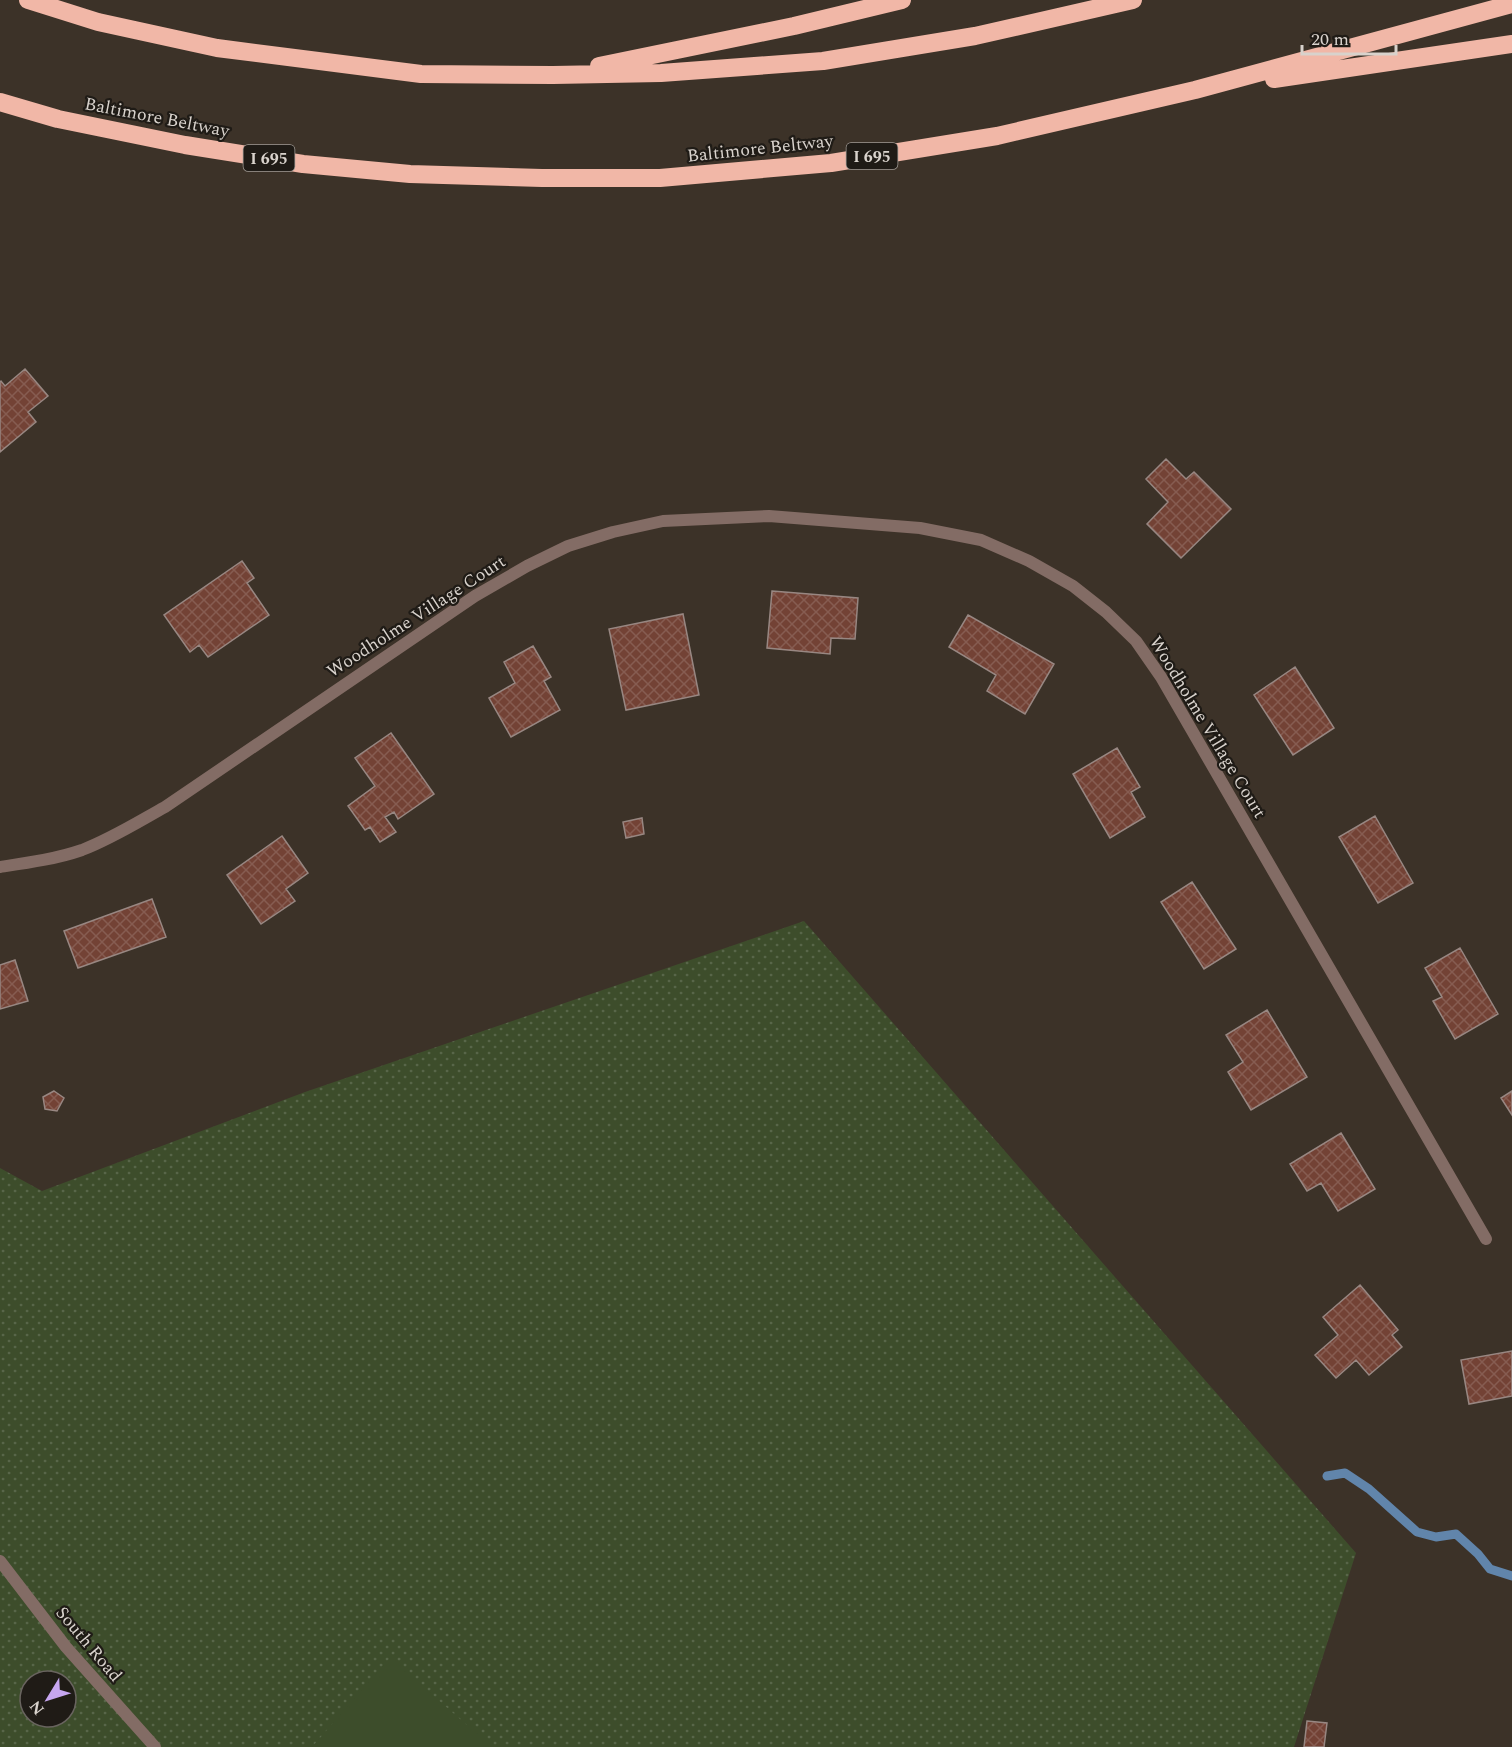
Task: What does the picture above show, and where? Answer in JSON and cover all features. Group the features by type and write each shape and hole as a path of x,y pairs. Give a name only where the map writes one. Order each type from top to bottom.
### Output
{"highway":[{"path":"28,0 98,22 229,50 421,74 553,75 661,73 823,61 975,36 1133,0"},
{"path":"553,75 794,26 902,0"},
{"name":"Baltimore Beltway","path":"0,102 58,119 185,145 303,164 410,174 542,178 660,178 831,163 997,136 1195,90 1512,4"},
{"path":"1195,90 1512,44"}],"street":[{"name":"Woodholme Village Court","path":"0,867 33,862 81,850 165,807 475,596 568,546 613,532 663,521 769,516 920,528 981,540 1029,561 1073,586 1106,612 1136,641 1161,677 1486,1239"},
{"name":"South Road","path":"0,1562 66,1647 155,1747"}],"green space":[{"path":"804,921 1356,1553 1294,1747 0,1747 0,1168 42,1191 305,1092"},
{"path":"390,1658 492,1747 312,1747"}],"building":[{"path":"25,369 48,396 28,412 36,422 0,452 0,382 5,386"},
{"path":"1166,459 1186,479 1194,472 1231,509 1181,558 1147,524 1168,502 1146,479"},
{"path":"242,561 254,578 247,583 269,615 208,657 199,645 190,652 164,615"},
{"path":"772,591 858,598 855,639 831,638 830,654 767,648"},
{"path":"683,614 699,695 626,710 609,629"},
{"path":"968,615 1054,664 1025,714 987,691 996,675 949,647"},
{"path":"533,646 551,677 544,681 560,710 511,737 489,698 515,683 504,662"},
{"path":"1295,667 1334,728 1293,755 1254,695"},
{"path":"391,733 434,794 398,819 394,812 385,817 396,832 380,842 370,827 365,830 348,806 375,786 355,758"},
{"path":"1117,748 1140,787 1131,792 1145,817 1110,838 1073,774"},
{"path":"1375,816 1413,883 1378,903 1339,837"},
{"path":"642,818 644,834 626,838 623,822"},
{"path":"282,836 308,873 286,889 295,901 261,924 227,875"},
{"path":"1192,882 1236,949 1204,969 1161,902"},
{"path":"152,899 166,937 78,968 64,931"},
{"path":"1460,948 1498,1014 1455,1039 1433,1001 1442,997 1425,968"},
{"path":"15,960 28,1001 0,1009 0,965"},
{"path":"1267,1010 1307,1077 1251,1110 1228,1072 1243,1062 1226,1035"},
{"path":"54,1091 64,1098 57,1111 45,1109 43,1097"},
{"path":"1512,1091 1512,1115 1501,1098"},
{"path":"1341,1133 1375,1189 1338,1211 1321,1183 1307,1191 1290,1164"},
{"path":"1360,1285 1398,1330 1392,1335 1402,1347 1369,1375 1356,1360 1336,1378 1315,1355 1338,1335 1323,1317"},
{"path":"1512,1351 1512,1396 1469,1404 1461,1360"},
{"path":"1307,1721 1327,1723 1324,1747 1304,1747"}],"waterway":[{"path":"1327,1476 1345,1473 1369,1489 1417,1532 1436,1537 1456,1534 1478,1554 1490,1569 1512,1576"}]}
